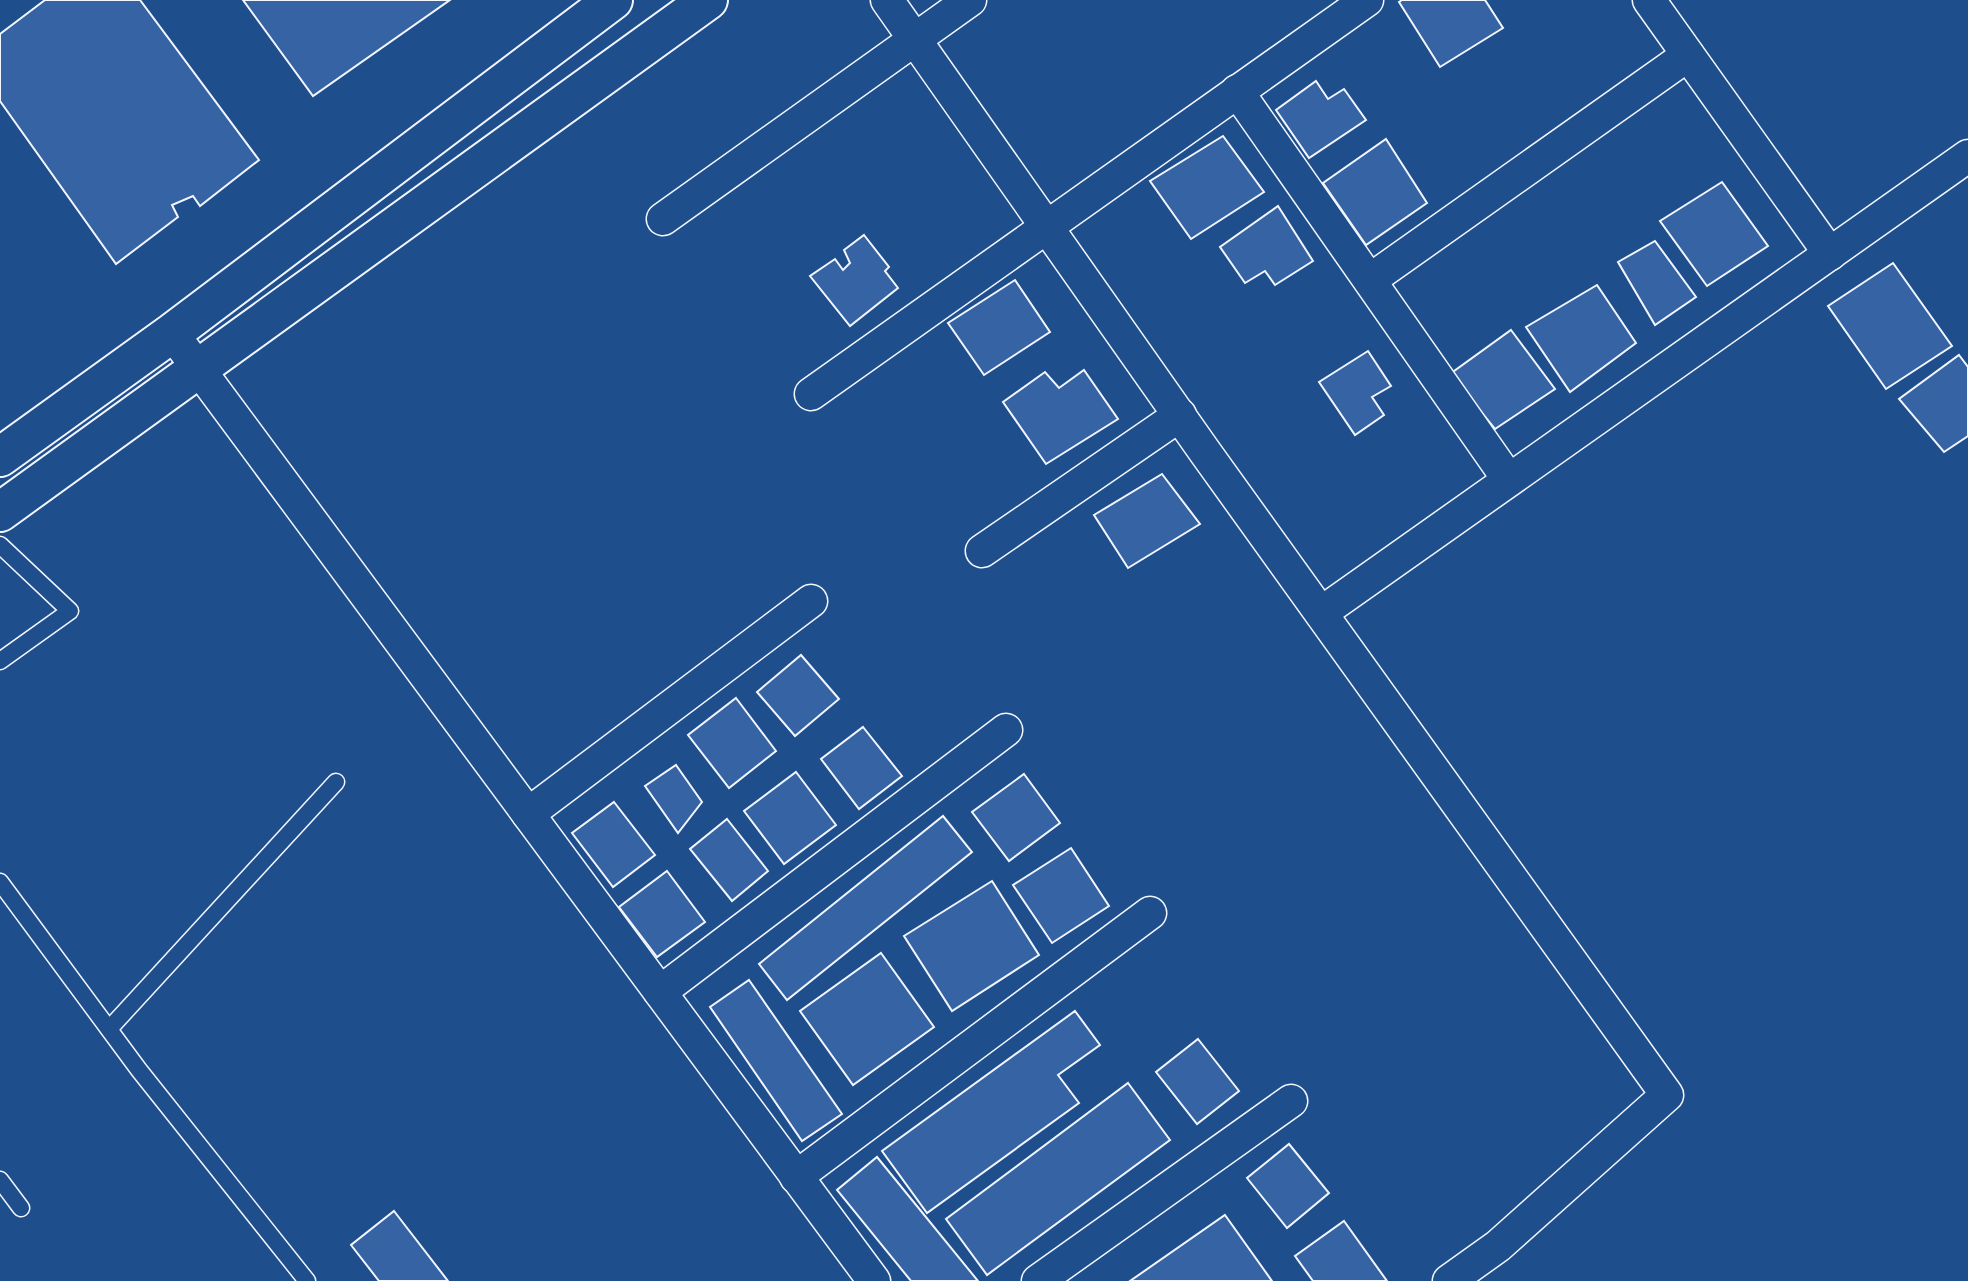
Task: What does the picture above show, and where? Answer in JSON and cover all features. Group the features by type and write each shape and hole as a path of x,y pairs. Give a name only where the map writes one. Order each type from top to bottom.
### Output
{"street":[{"path":"0,457 172,333 613,0"},
{"path":"0,512 195,368 708,0"},
{"path":"887,0 1321,614 1667,1095 1498,1246 1449,1281"},
{"path":"663,219 970,0"},
{"path":"811,394 1367,0"},
{"path":"1649,0 1830,254"},
{"path":"1370,280 1688,55"},
{"path":"1237,91 1509,480"},
{"path":"1321,614 1968,156"},
{"path":"172,333 195,368 874,1281"},
{"path":"982,551 1180,415"},
{"path":"528,814 811,601"},
{"path":"660,992 1006,730"},
{"path":"796,1177 1150,913"},
{"path":"1038,1281 1291,1101"}],"lane":[{"path":"0,545 70,611 0,661"},
{"path":"109,1028 336,782"},
{"path":"0,882 109,1028 307,1281"},
{"path":"0,1180 21,1208"}],"building":[{"path":"45,0 140,0 259,160 200,206 193,196 172,205 178,217 116,264 0,101 0,34"},
{"path":"243,0 450,0 313,96"},
{"path":"1485,0 1503,28 1440,67 1399,2"},
{"path":"1316,81 1328,99 1344,89 1366,120 1309,158 1276,110"},
{"path":"1223,136 1264,192 1191,239 1150,181"},
{"path":"1386,139 1427,203 1366,245 1323,183"},
{"path":"1722,182 1768,246 1707,286 1660,221"},
{"path":"1278,206 1313,261 1275,285 1265,271 1245,283 1220,247"},
{"path":"864,235 889,267 885,271 898,288 850,326 810,276 835,259 843,270 850,263 844,250"},
{"path":"1655,241 1696,297 1655,325 1618,262"},
{"path":"1893,263 1952,346 1886,389 1828,306"},
{"path":"1015,280 1050,332 984,375 948,323"},
{"path":"1597,285 1636,343 1570,392 1526,327"},
{"path":"1511,330 1555,389 1495,429 1450,374"},
{"path":"1368,351 1391,386 1372,397 1384,415 1355,435 1319,382"},
{"path":"1959,355 1968,367 1968,436 1944,452 1899,399"},
{"path":"1084,370 1118,419 1046,464 1003,402 1045,372 1059,388"},
{"path":"1162,474 1200,524 1128,568 1094,515"},
{"path":"801,655 839,699 795,736 757,692"},
{"path":"736,698 776,751 729,788 688,735"},
{"path":"863,727 902,776 859,809 821,759"},
{"path":"676,765 702,802 678,833 645,786"},
{"path":"796,772 836,825 784,864 744,811"},
{"path":"1024,774 1060,823 1009,861 972,812"},
{"path":"614,802 655,855 613,887 572,833"},
{"path":"943,816 972,852 787,1000 759,964"},
{"path":"727,819 768,871 732,901 690,849"},
{"path":"1071,848 1109,906 1052,943 1013,885"},
{"path":"667,871 705,922 657,957 619,907"},
{"path":"992,881 1039,955 952,1011 904,936"},
{"path":"881,953 934,1027 853,1085 800,1011"},
{"path":"749,980 842,1114 802,1141 710,1007"},
{"path":"1075,1011 1100,1045 1058,1075 1079,1103 927,1213 882,1151"},
{"path":"1198,1039 1239,1091 1197,1124 1156,1072"},
{"path":"1128,1083 1170,1140 987,1275 946,1219"},
{"path":"1289,1144 1329,1193 1287,1228 1247,1178"},
{"path":"877,1157 978,1281 911,1281 837,1190"},
{"path":"394,1211 448,1281 379,1281 351,1245"},
{"path":"1225,1215 1272,1281 1130,1281"},
{"path":"1344,1221 1387,1281 1313,1281 1295,1256"}]}
